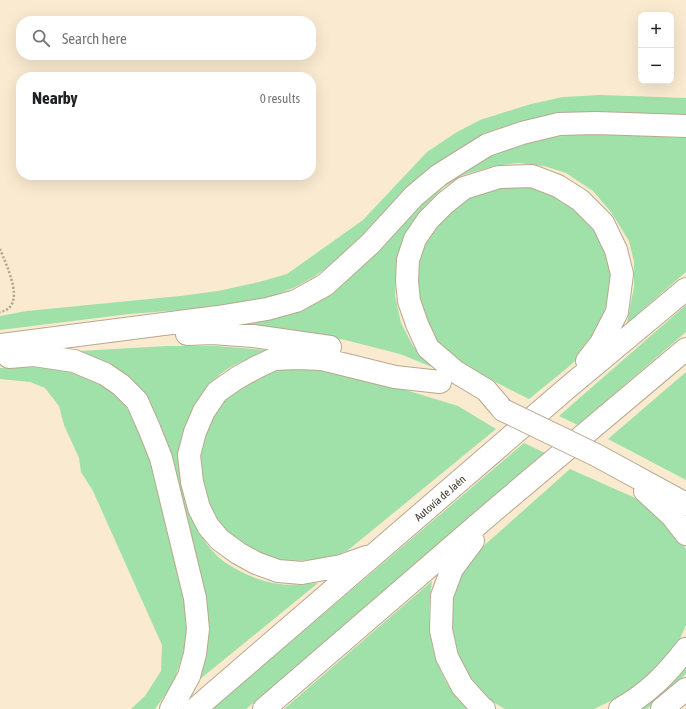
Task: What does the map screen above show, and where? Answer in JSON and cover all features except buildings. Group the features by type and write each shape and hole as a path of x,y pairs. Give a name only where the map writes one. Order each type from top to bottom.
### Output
{"highway":[{"path":"1,349 218,317 267,309 296,301 325,285 370,244 414,196 439,175 487,145 522,133 559,124 596,123 686,126"},
{"path":"503,410 486,390 456,372 428,348 417,324 409,301 407,281 408,260 415,239 428,220 445,203 464,188 499,177 532,176 558,186 583,202 603,223 616,250 622,274 617,312 602,343 566,389"},
{"name":"Autovía de Jaén","path":"195,709 566,389 686,289"},
{"path":"1,349 212,333 253,336 324,346 379,359 440,382 503,410 596,455 686,504"},
{"path":"1,349 74,361 105,374 121,385 137,401 161,458 195,598 198,629 195,654 189,676 171,709"},
{"path":"264,709 497,508 686,349"},
{"path":"376,553 341,566 302,573 278,571 256,563 238,553 220,540 208,526 199,508 192,482 189,455 195,432 204,411 216,392 237,378 274,360 297,358 322,359 395,377 440,382"},
{"path":"618,466 686,493"},
{"path":"618,466 672,516 686,534"},
{"path":"484,709 462,686 447,658 441,630 442,596 452,568 497,508"},
{"path":"620,709 639,698 670,669 686,649"},
{"path":"662,709 686,689"}],"path":[{"path":"0,249 12,280 14,293 10,307 6,311 0,312"}],"green space":[{"path":"600,95 686,98 686,118 552,117 375,224 338,259 314,277 293,288 270,297 241,303 195,309 129,314 0,330 0,316 27,311 218,291 287,274 363,220 427,152 457,132 480,120 531,104 563,97"},
{"path":"589,133 686,138 686,272 627,323 634,287 634,262 629,241 611,212 593,191 566,173 544,166 519,163 494,166 463,175 444,187 424,207 402,244 396,273 395,296 401,323 413,346 432,367 400,354 345,340 308,333 242,326 279,317 429,193 479,160 518,145 554,137"},
{"path":"521,187 543,189 561,198 588,219 608,254 611,279 609,299 603,316 586,349 572,364 529,399 485,376 445,351 435,337 425,318 421,308 416,281 417,267 425,241 432,226 439,218 462,200 478,192"},
{"path":"686,305 686,332 578,425 559,416"},
{"path":"167,346 216,346 277,351 245,360 230,367 210,384 199,399 192,416 183,462 183,491 190,514 202,537 217,556 226,563 251,576 272,583 299,585 318,583 194,684 202,652 165,449 101,361 79,351"},
{"path":"43,367 71,372 97,381 119,396 135,421 153,464 185,591 188,631 182,657 173,684 155,709 131,709 145,696 161,671 162,645 93,491 81,472 79,458 64,425 59,406 45,388 30,382 0,379 0,368"},
{"path":"309,367 373,380 458,406 496,429 347,551 326,559 279,562 257,554 223,530 205,499 199,460 203,435 211,417 224,401 239,387 256,377 283,369"},
{"path":"686,372 686,480 608,439"},
{"path":"524,443 545,453 246,709 212,709"},
{"path":"570,469 633,497 653,509 683,543 686,550 686,625 679,641 668,658 631,691 594,709 505,709 486,698 474,686 452,647 450,605 456,584 479,550"},
{"path":"432,581 429,610 431,637 434,651 438,664 453,693 467,709 284,709"},
{"path":"686,663 686,674 647,709 634,709"}]}
